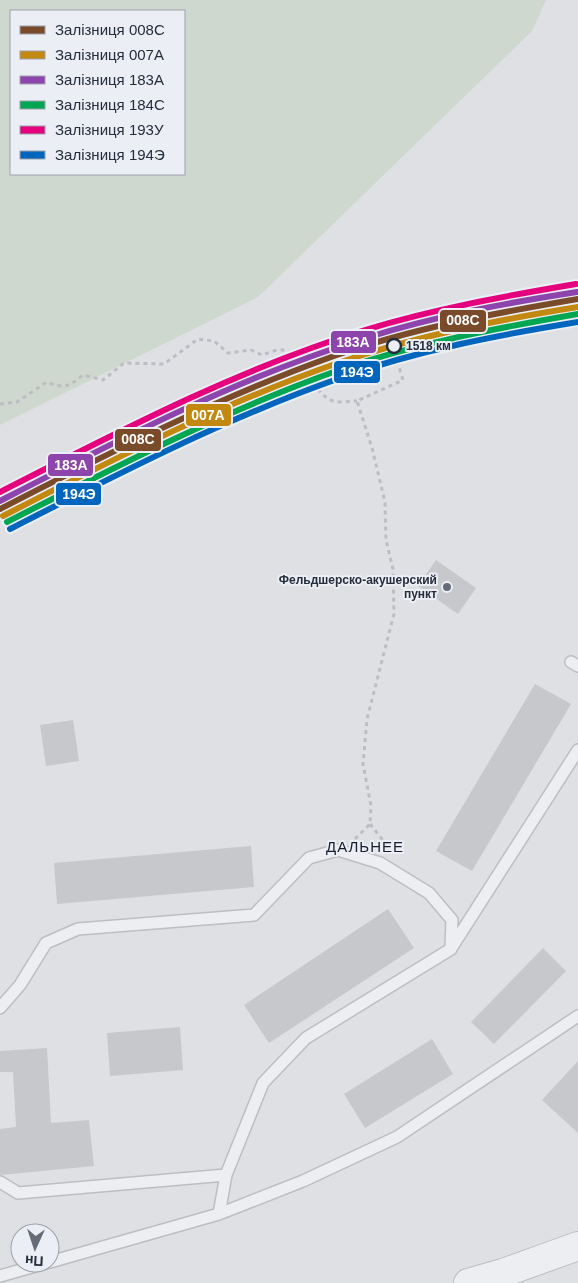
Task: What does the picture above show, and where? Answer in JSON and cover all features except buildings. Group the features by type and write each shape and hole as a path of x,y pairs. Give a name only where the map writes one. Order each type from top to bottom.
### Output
{"street":[{"path":"468,1283 503,1273 578,1246"}],"lane":[{"path":"219,1214 226,1176 263,1083 306,1038 451,949 578,750"},
{"path":"0,1008 20,985 46,943 78,929 254,915 308,858 338,850 380,863 429,893 452,920 451,949"},
{"path":"60,1259 219,1214 303,1181 397,1136 578,1016"},
{"path":"0,1182 18,1193 226,1176"}],"path":[{"path":"0,404 17,402 47,382 61,387 70,384 82,376 103,380 124,363 164,364 198,339 214,341 228,353 251,350 262,355 279,349 290,353 301,364 318,392 334,402 357,401 403,380 396,357"},
{"path":"357,401 372,448 385,502 386,540 393,569 394,614 367,720 363,764 371,806 370,824 381,839"},
{"path":"342,852 370,824"}],"shaded area":[{"path":"0,0 546,0 532,31 258,297 0,425"}],"rail line":[{"name":"193У","path":"0,492 179,403 271,363 318,346 365,330 443,309 576,284"},
{"name":"183А","path":"0,501 180,411 272,371 392,330 497,306 577,292"},
{"name":"008С","path":"0,509 165,427 249,389 334,356 424,329 578,299"},
{"name":"007А","path":"3,516 210,414 338,363 427,337 517,317 578,307"},
{"name":"184С","path":"7,522 212,422 254,403 339,370 428,344 578,314"},
{"name":"194Э","path":"10,529 174,447 258,410 343,377 372,367 459,344 578,322"}],"place":[{"name":"1518 км","path":"394,346"},
{"name":"Фельдшерско-акушерский пункт","path":"447,587"}],"district":[{"name":"ДАЛЬНЕЕ","path":"365,846"}]}
